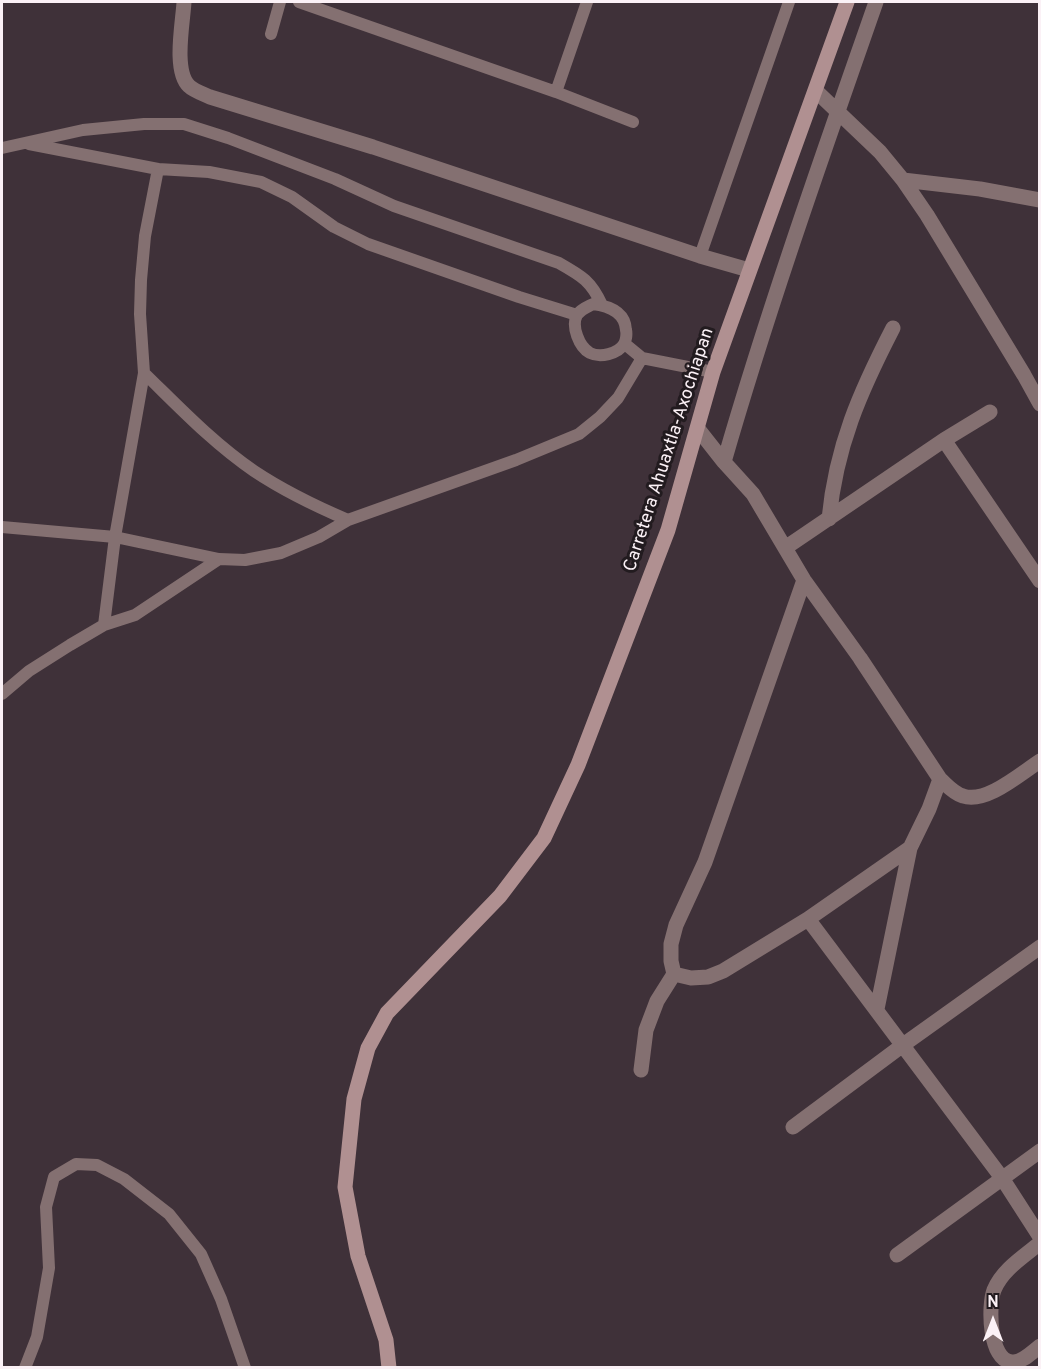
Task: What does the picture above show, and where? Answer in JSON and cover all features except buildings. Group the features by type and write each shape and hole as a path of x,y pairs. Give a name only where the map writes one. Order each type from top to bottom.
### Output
{"street":[{"path":"184,2 180,63 182,77 189,86 210,97 372,147 700,256 749,270"},
{"name":"Carretera Ahuaxtla-Axochiapan","path":"389,1368 386,1340 358,1256 345,1186 354,1099 368,1048 387,1013 500,896 544,838 578,765 668,530 713,372 847,2"},
{"path":"724,462 791,248 876,2"},
{"path":"816,91 880,152 903,180 927,214 1024,375 1035,389 1040,404"},
{"path":"903,180 980,189 1040,200"},
{"path":"829,519 832,488 843,442 862,387 892,328"},
{"path":"785,548 944,440 990,412"},
{"path":"698,429 753,494 804,580 860,658 940,779 955,793 974,798 989,794 1040,761"},
{"path":"944,440 1040,581"},
{"path":"640,1070 646,1030 657,1001 674,974 670,961 670,944 676,925 705,862 804,580"},
{"path":"877,1009 910,848 940,779"},
{"path":"674,974 691,978 708,977 723,970 808,919 910,848"},
{"path":"808,919 1002,1178 1040,1236"},
{"path":"793,1127 1040,947"},
{"path":"897,1255 1040,1151"},
{"path":"1040,1243 1001,1277 990,1305 991,1330 1000,1354 1006,1360 1013,1362 1023,1359 1040,1346"}],"lane":[{"path":"271,34 280,2"},
{"path":"299,2 556,92 633,122"},
{"path":"556,92 587,2"},
{"path":"700,256 789,2"},
{"path":"2,148 83,130 144,124 184,124 335,179 394,206 559,263 584,277 595,289 602,305"},
{"path":"24,143 158,169 209,172 261,182 292,197 334,227 368,244 519,297 578,315"},
{"path":"105,625 115,537 144,373 140,314 141,280 145,236 158,169"},
{"path":"593,304 602,305 619,313 625,322 627,332 625,344 616,352 604,355 590,354 577,336 575,324 578,315 585,308 593,304"},
{"path":"625,344 642,358 713,372"},
{"path":"2,527 115,537 219,559 245,560 280,553 319,537 348,520 516,460 579,434 618,398 642,358"},
{"path":"144,373 205,433 252,470 311,504 348,520"},
{"path":"2,694 29,671 70,645 105,625 135,615 219,559"},
{"path":"25,1368 37,1337 49,1269 46,1208 54,1177 76,1164 97,1165 124,1179 169,1214 201,1254 220,1299 244,1368"}]}
